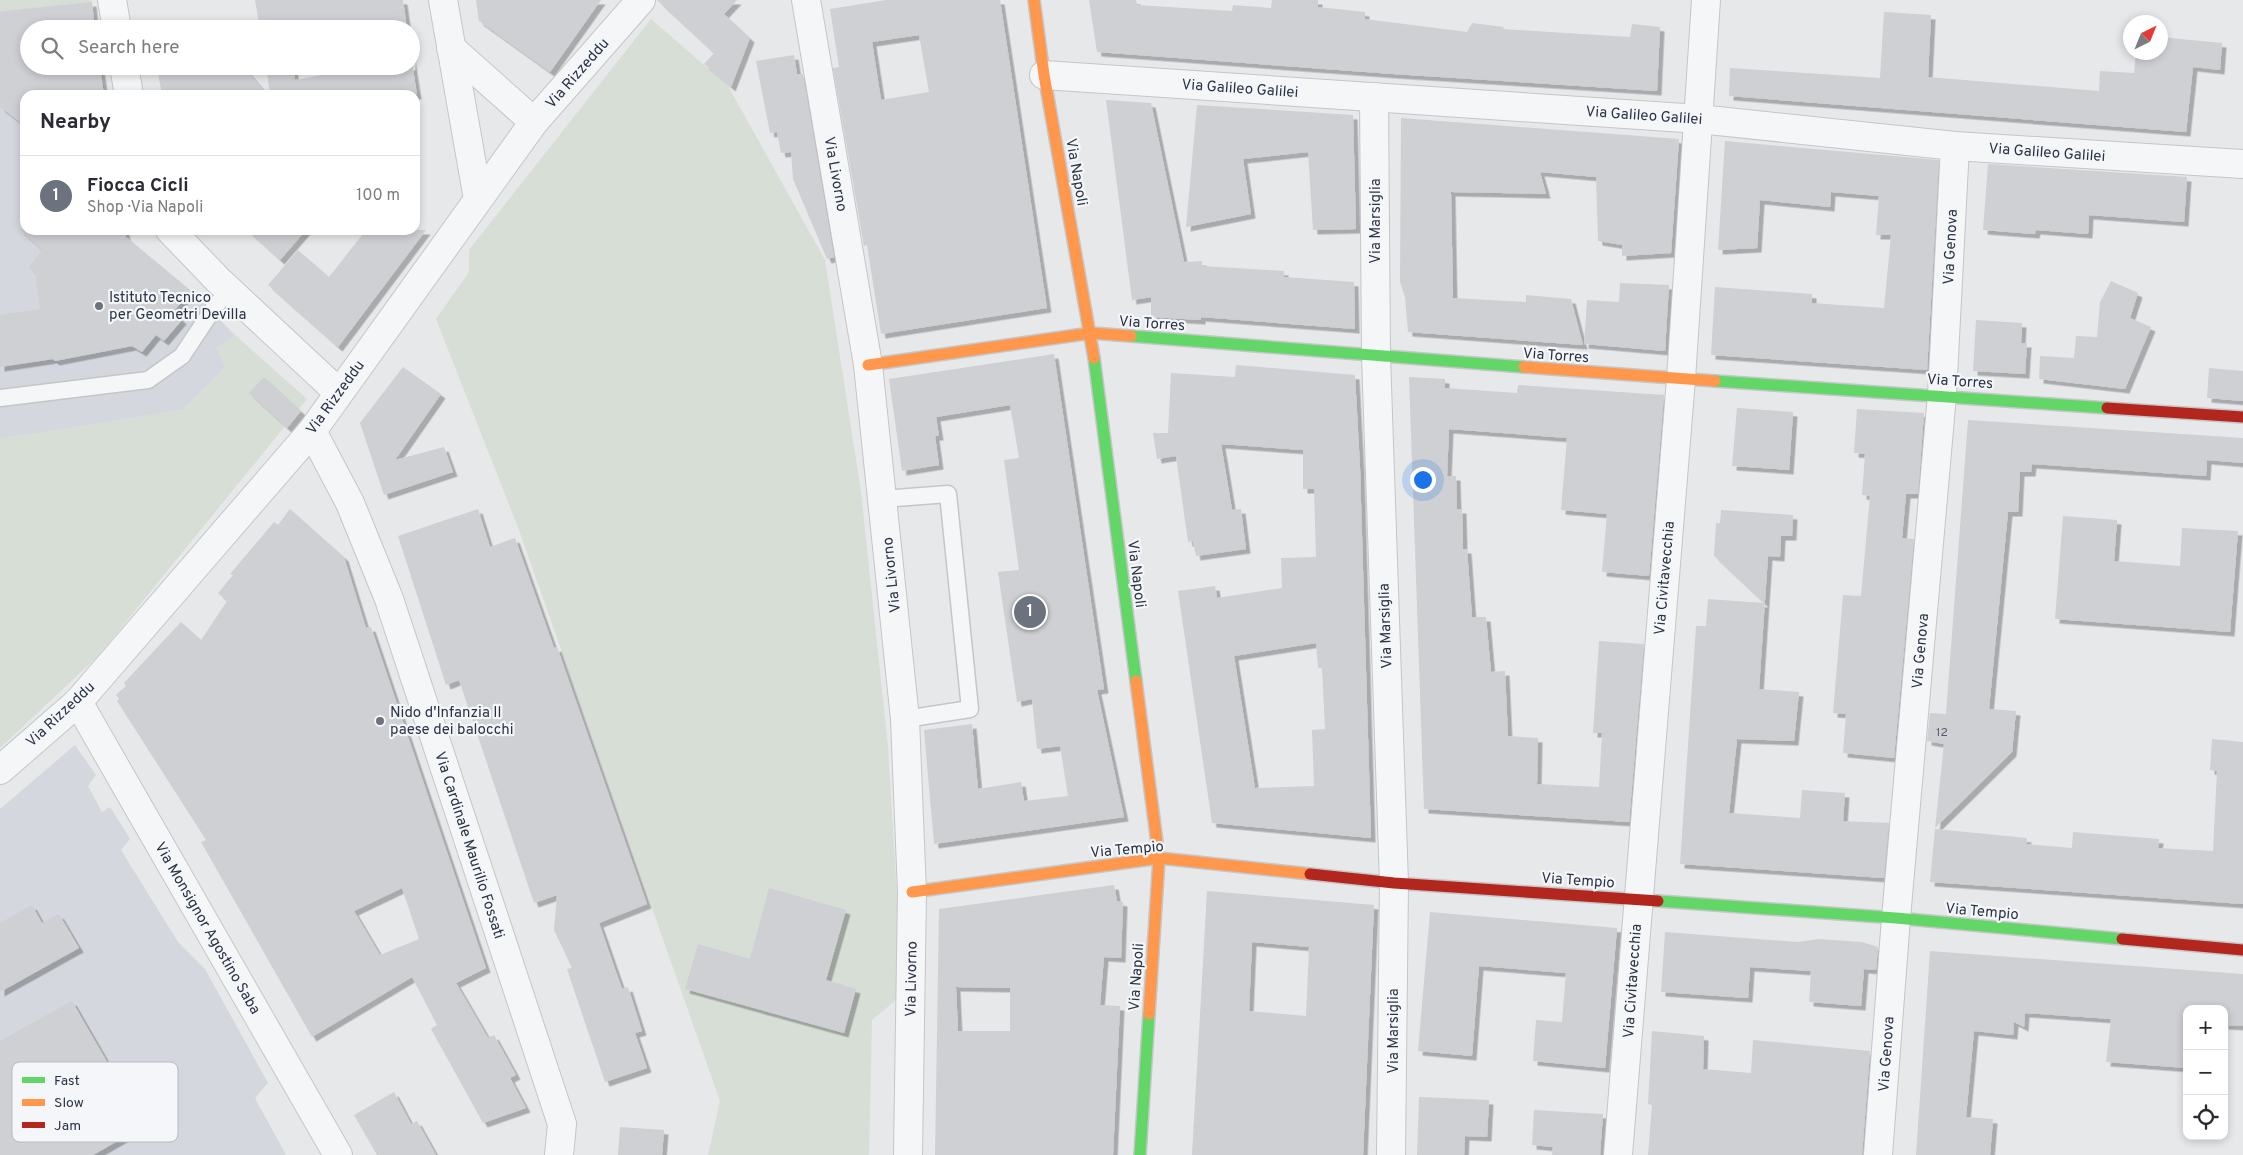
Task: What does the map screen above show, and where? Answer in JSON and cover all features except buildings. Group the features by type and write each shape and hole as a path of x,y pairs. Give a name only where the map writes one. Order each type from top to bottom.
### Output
{"street":[{"path":"112,0 116,20"},
{"path":"443,0 478,199"},
{"name":"Via Rizzeddu","path":"0,770 78,702 312,431 338,392 534,122 641,0"},
{"name":"Via Livorno","path":"806,0 868,365 905,719 912,892 908,1155"},
{"name":"Via Napoli","path":"1034,0 1044,74 1091,333 1159,858 1140,1155"},
{"name":"Via Civitavecchia","path":"1618,1155 1681,379 1706,0"},
{"path":"451,48 534,122"},
{"name":"Via Galileo Galilei","path":"1044,74 1699,118 1955,146 2243,164"},
{"path":"126,75 128,90"},
{"name":"Via Marsiglia","path":"1374,97 1376,356 1394,883 1391,1155"},
{"name":"Via Genova","path":"1878,1155 1896,918 1942,395 1955,146"},
{"path":"175,235 338,392"},
{"name":"Via Torres","path":"868,365 1091,333 1681,379 1942,395 2243,417"},
{"name":"Via Cardinale Maurilio Fossati","path":"312,431 350,503 389,599 562,1124 559,1155"},
{"name":"Via Monsignor Agostino Saba","path":"78,702 338,1155"},
{"name":"Via Tempio","path":"912,892 1159,858 1394,883 1896,918 2243,950"}],"lane":[{"path":"0,398 148,380 182,356 215,306 230,290"},
{"path":"883,499 948,494 970,709 905,719"}],"shaded area":[{"path":"0,0 91,0 94,20 20,20 20,75 102,75 104,90 20,90 20,235 126,235 191,291 235,335 217,348 225,367 183,410 0,439"},
{"path":"0,0 91,0 92,2 0,11"},
{"path":"651,19 728,86 825,260 861,492 888,747 903,994 872,1020 869,1155 708,1155 720,1101 519,530 436,319 469,272 469,250"},
{"path":"235,335 307,399 98,656 0,748 0,439 183,410 225,367 217,348"},
{"path":"75,745 96,775 88,786 102,812 110,807 130,839 121,850 178,942 205,969 268,1083 255,1098 286,1155 0,1155 0,809"}],"traffic: fast":[{"path":"1131,336 1524,367"},
{"path":"1094,358 1136,681"},
{"path":"1715,381 2107,408"},
{"path":"1658,901 1896,918 2122,939"},
{"path":"1140,1155 1149,1014"}],"traffic: slow":[{"path":"1034,0 1044,75 1094,358"},
{"path":"868,365 1091,333 1131,336"},
{"path":"1524,367 1715,381"},
{"path":"1136,681 1159,858 1149,1014"},
{"path":"912,892 1159,858 1310,874"}],"traffic: jam":[{"path":"2107,408 2243,417"},
{"path":"1310,874 1394,883 1658,901"},
{"path":"2122,939 2243,950"}],"place":[{"name":"Istituto Tecnico per Geometri Devilla","path":"99,306"},
{"name":"Fiocca Cicli","path":"1030,612"},
{"name":"Nido d'Infanzia Il paese dei balocchi","path":"380,721"}]}
